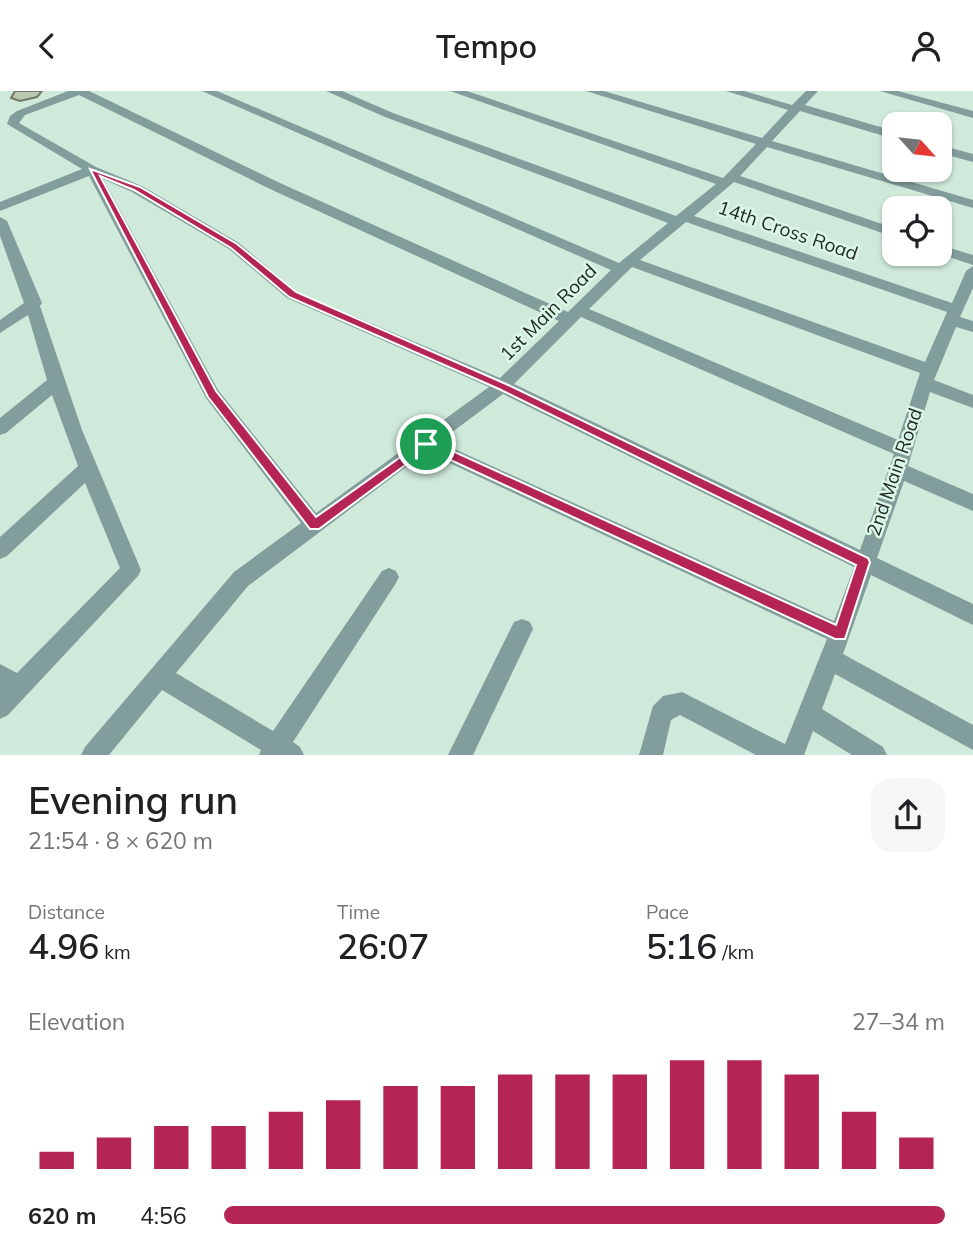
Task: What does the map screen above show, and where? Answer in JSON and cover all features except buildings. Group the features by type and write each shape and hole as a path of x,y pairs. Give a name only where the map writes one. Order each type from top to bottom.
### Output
{"street":[{"path":"903,450 575,316 275,186 79,91 14,118 13,124 92,170 137,189 234,246 292,295 502,386 973,615"},
{"path":"208,91 626,265 927,377 973,402"},
{"name":"14th Cross Road","path":"332,91 388,115 955,315 973,327"},
{"path":"457,91 882,229"},
{"path":"592,91 973,204"},
{"path":"732,91 882,132"},
{"name":"1st Main Road","path":"93,754 241,579 502,386 626,265 729,180 812,91"},
{"path":"886,91 973,115"},
{"path":"952,152 973,158"},
{"path":"0,207 92,170"},
{"path":"92,170 212,394 314,525"},
{"path":"0,221 19,261 34,303 56,382 88,468 131,570 9,681 0,707"},
{"path":"952,253 973,260"},
{"name":"2nd Main Road","path":"792,754 840,634 863,562 898,470 927,377 973,271"},
{"path":"0,328 34,303"},
{"path":"0,428 56,382"},
{"path":"426,444 840,634"},
{"path":"0,549 88,468"},
{"path":"898,470 973,503"},
{"path":"159,676 280,752 389,577"},
{"path":"460,754 522,629"},
{"path":"829,658 973,738"},
{"path":"651,754 661,714 671,704 682,703 781,754"},
{"path":"809,715 876,754"}],"route":[{"path":"92,170 137,189 234,246 292,295 502,386 863,562 840,634 426,444 314,525 212,394 92,170"}]}
